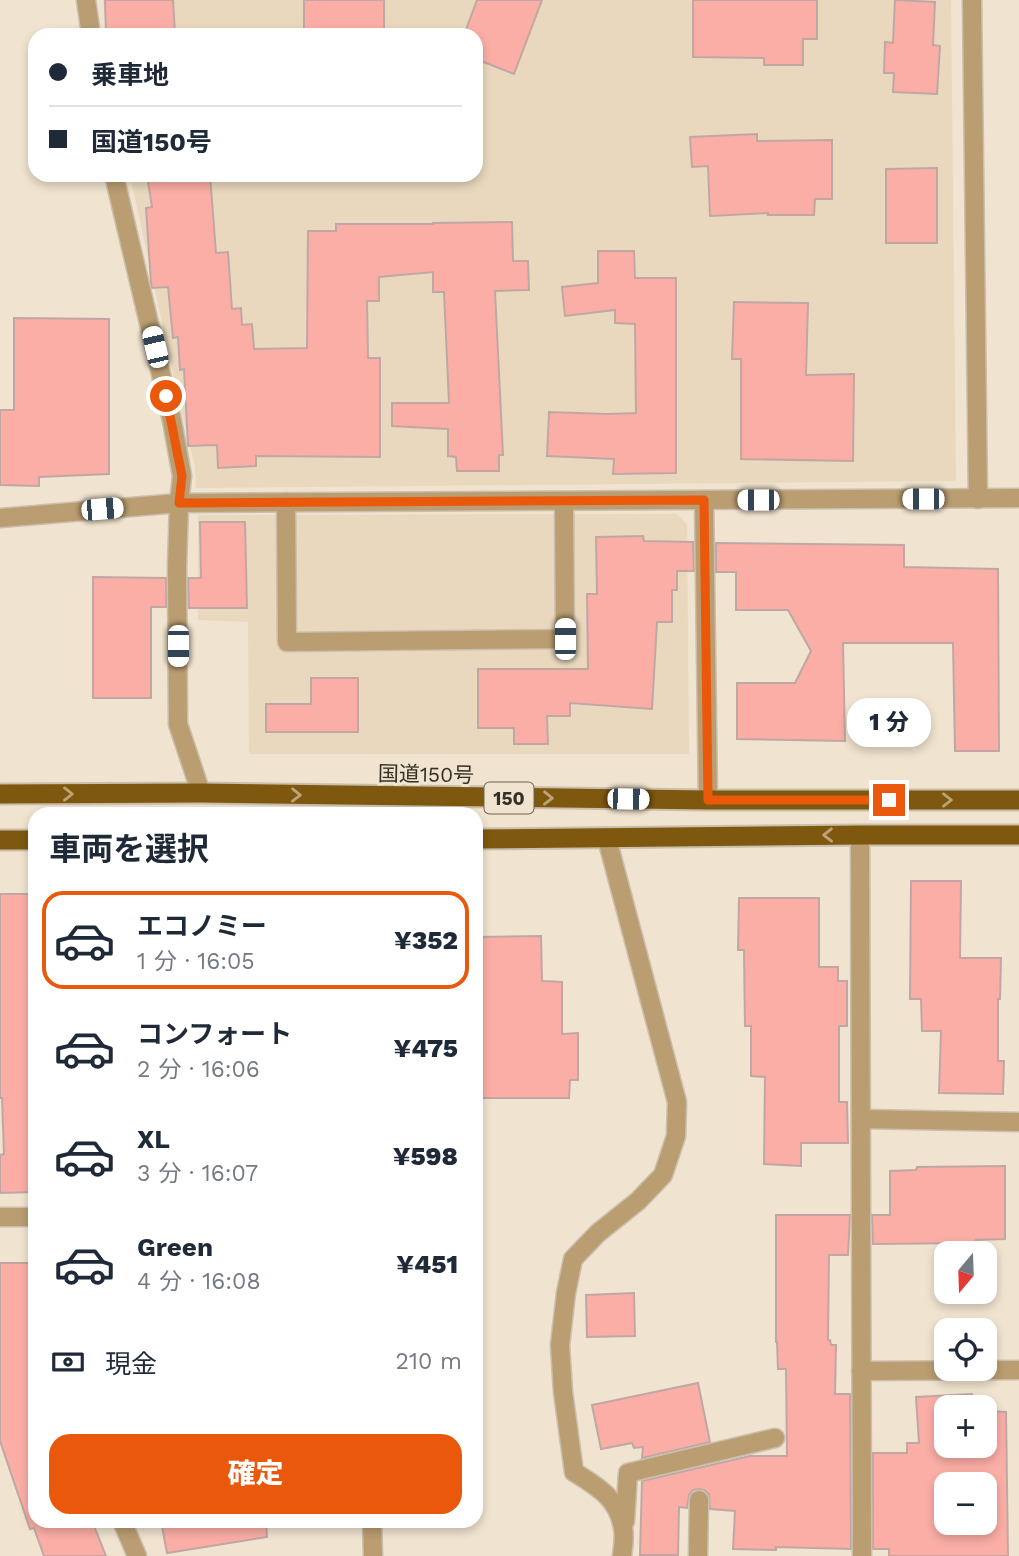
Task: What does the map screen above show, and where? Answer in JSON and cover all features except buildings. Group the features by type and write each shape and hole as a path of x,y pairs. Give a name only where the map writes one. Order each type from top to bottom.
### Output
{"highway":[{"name":"国道150号","path":"0,794 201,793 708,800 1019,800"},
{"name":"150","path":"483,839 1019,835"},
{"path":"0,840 28,840"}],"street":[{"path":"86,0 90,28"},
{"path":"972,0 978,499"},
{"path":"116,182 172,421 182,476 177,567 178,724 201,793"},
{"path":"0,518 179,503 1019,498"},
{"path":"704,500 708,800"},
{"path":"286,502 287,642 565,639 564,501"},
{"path":"860,835 862,1556"},
{"path":"607,839 677,1102 677,1136 663,1175 573,1259 566,1293 561,1357 574,1472 599,1487 615,1503 624,1530"},
{"path":"862,1119 1019,1122"},
{"path":"0,1217 28,1217"},
{"path":"861,1371 1019,1370"},
{"path":"622,1556 628,1473 775,1438"},
{"path":"698,1556 699,1500"},
{"path":"125,1528 137,1556"},
{"path":"372,1528 373,1556"}],"shaded area":[{"path":"103,0 951,0 956,481 196,488 195,466 132,182 483,182 483,28 106,28"},
{"path":"677,514 687,524 689,754 249,754 248,622 198,620 198,515"}],"route":[{"path":"166,396 182,476 179,503 704,500 708,800 889,800"}]}
